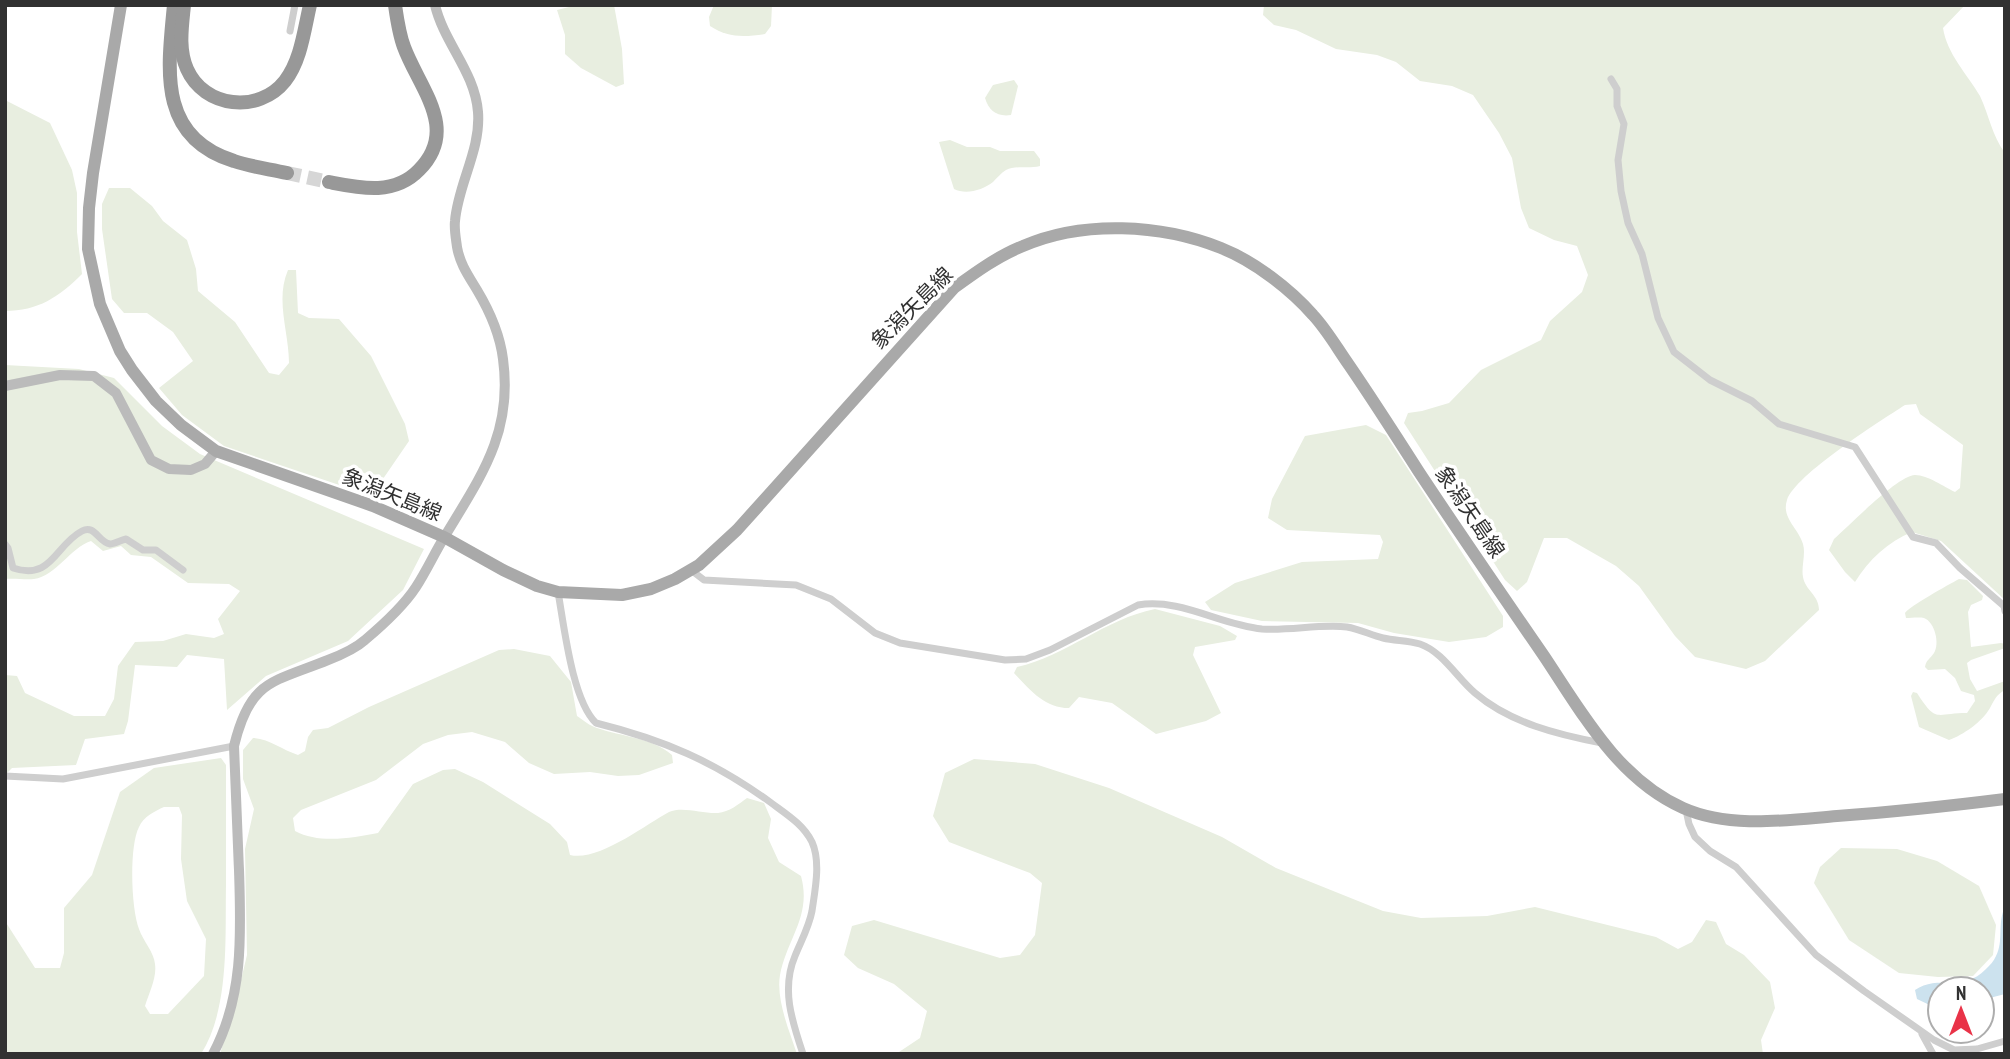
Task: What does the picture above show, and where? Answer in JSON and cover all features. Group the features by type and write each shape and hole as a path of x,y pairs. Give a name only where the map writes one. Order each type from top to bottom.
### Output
{"highway":[{"path":"174,5 170,84 172,101 187,131 217,154 234,161 287,173"},
{"path":"184,5 181,39 187,70 205,92 217,99 247,103 274,92 293,69 310,5"},
{"path":"328,182 375,189 389,187 414,175 432,152 436,124 433,108 404,46 394,5"}],"main road":[{"name":"象潟矢島線","path":"121,5 93,173 88,249 100,304 120,351 132,370 156,401 216,451 373,506 444,537 537,586 558,592 622,595 651,589 691,570 737,530 954,288 988,264 1023,246 1054,235 1080,230 1132,229 1180,237 1223,248 1289,292 1313,315 1370,395 1603,744 1654,793 1686,810 1719,819 1756,821 1910,810 2005,799"}],"street":[{"path":"290,31 295,5"},
{"path":"213,1054 227,1020 242,947 234,746 241,717 257,692 271,682 361,645 405,601 490,461 501,426 505,391 503,358 492,319 459,258 454,223 458,200 477,139 476,94 462,61 438,20 435,5"},
{"path":"1611,79 1617,89 1617,106 1625,124 1619,160 1620,191 1628,223 1642,254 1658,318 1674,352 1710,380 1752,401 1779,424 1855,447 1913,537 1936,543 2004,606 2005,611"},
{"path":"5,386 60,375 94,376 116,393 151,460 169,469 191,470 205,464 216,451"},
{"path":"5,544 13,568 40,569 86,529 107,543 126,539 143,550 156,550 183,570"},
{"path":"691,570 704,580 796,585 831,599 875,633 900,643 1005,660 1026,659 1050,650 1138,605 1153,602 1179,606 1261,629 1349,627 1385,639 1419,644 1436,652 1457,678 1477,696 1521,721 1565,736 1603,744"},
{"path":"558,592 576,684 591,718 596,723 646,736 735,777 802,826 813,843 816,854 816,885 811,914 787,982 790,1017 803,1054"},
{"path":"5,776 64,779 234,746"},
{"path":"1686,810 1695,837 1737,867 1816,955 1920,1031 1954,1049 1977,1049 2005,1041"},
{"path":"1920,1031 1933,1054"}],"shaded area":[{"path":"577,5 614,5 622,49 624,84 616,87 581,68 565,54 565,35 557,10"},
{"path":"714,5 772,5 771,26 765,34 743,36 723,33 710,26 709,17"},
{"path":"1264,5 1965,5 1943,28 1945,37 1953,55 1980,96 2005,153 2005,600 1941,541 1912,532 1880,552 1855,582 1829,550 1834,539 1886,492 1907,477 1925,477 1955,492 1960,488 1963,445 1920,414 1916,404 1905,405 1877,423 1821,463 1793,489 1787,500 1786,512 1803,544 1804,582 1817,600 1819,610 1765,661 1746,669 1695,657 1675,636 1639,586 1616,566 1567,538 1544,538 1527,582 1517,591 1505,580 1404,423 1408,413 1449,403 1481,370 1541,340 1550,321 1582,292 1588,275 1577,246 1554,240 1529,228 1521,208 1512,158 1499,133 1473,95 1452,86 1420,81 1396,62 1377,55 1336,49 1296,30 1274,25 1263,15"},
{"path":"1014,80 1018,86 1011,115 994,112 985,98 993,85"},
{"path":"5,100 50,123 72,170 77,193 77,232 82,274 47,301 28,308 5,311"},
{"path":"950,140 967,147 1034,151 1040,159 1040,166 1010,169 984,187 969,192 959,191 954,189 939,142"},
{"path":"109,188 130,188 152,206 163,221 187,240 196,269 198,291 235,322 269,373 279,375 289,363 283,304 284,281 288,270 296,270 298,313 309,318 339,319 371,356 405,424 409,441 374,492 363,493 224,446 182,415 159,388 193,361 173,332 147,313 124,313 112,299 102,229 102,204"},
{"path":"5,365 79,369 114,378 162,426 200,454 424,549 403,590 348,641 266,676 227,710 224,659 187,655 177,667 135,665 124,734 85,739 76,765 12,768 5,775 5,675 17,676 25,693 74,716 105,716 114,699 118,666 135,642 163,641 186,634 214,638 224,634 218,619 240,591 229,584 188,583 151,557 131,555 121,546 103,551 91,541 76,549 42,577 5,579"},
{"path":"1366,425 1386,435 1503,616 1503,627 1486,637 1449,642 1394,633 1358,623 1262,621 1211,610 1205,602 1235,583 1302,562 1378,559 1383,542 1380,535 1287,530 1268,518 1272,499 1305,436"},
{"path":"1959,579 1967,580 1983,596 1982,600 1971,605 1968,612 1971,647 2005,644 2005,648 1967,663 1970,679 1977,691 2005,681 2005,690 1977,723 1949,740 1919,727 1911,696 1913,692 1938,715 1967,713 1975,701 1974,695 1961,691 1955,678 1945,669 1928,670 1925,667 1936,649 1934,628 1928,620 1906,618 1905,613"},
{"path":"1155,609 1220,626 1237,636 1235,640 1195,647 1193,655 1221,713 1206,721 1156,734 1112,703 1079,697 1069,708 1053,705 1038,697 1014,673 1017,667 1052,655 1119,621"},
{"path":"514,649 550,656 571,682 577,716 594,727 655,744 672,755 673,763 639,775 618,776 590,772 554,774 529,763 505,742 472,732 448,735 423,744 376,780 301,810 293,818 295,831 325,839 378,833 413,784 443,770 455,769 483,782 550,824 567,842 570,855 581,856 607,848 675,810 722,812 747,798 764,803 771,819 768,838 779,862 801,876 804,890 801,915 783,962 779,985 784,1015 797,1054 220,1054 247,955 245,849 254,809 243,779 243,750 253,738 265,740 298,755 305,751 308,737 313,730 328,728 499,650"},
{"path":"221,758 226,765 224,972 217,1015 201,1054 5,1054 5,921 35,968 60,968 64,953 64,908 92,875 120,792 154,768","holes":["164,807 179,807 182,815 181,859 187,901 206,939 204,976 168,1014 150,1014 145,1006 154,980 155,964 136,920 132,878 134,848 139,827 146,817"]},
{"path":"974,759 1035,764 1109,788 1222,837 1276,868 1383,911 1421,918 1487,916 1535,907 1656,937 1678,949 1692,942 1706,920 1716,922 1726,944 1744,955 1770,982 1775,1008 1761,1040 1763,1054 896,1054 920,1038 927,1011 894,984 858,968 844,955 852,926 874,920 1000,958 1020,955 1035,935 1042,883 1030,873 949,842 933,816 945,773"},
{"path":"1841,848 1897,849 1937,861 1979,886 1996,925 1993,955 1974,975 1899,973 1849,940 1814,883 1820,867"}],"water":[{"path":"2005,907 2005,994 1996,996 1996,975 1978,975 1994,960 1998,950"},
{"path":"1924,985 1926,1003 1917,999 1915,990"}],"tunnel":[{"path":"287,173 329,182"}]}
